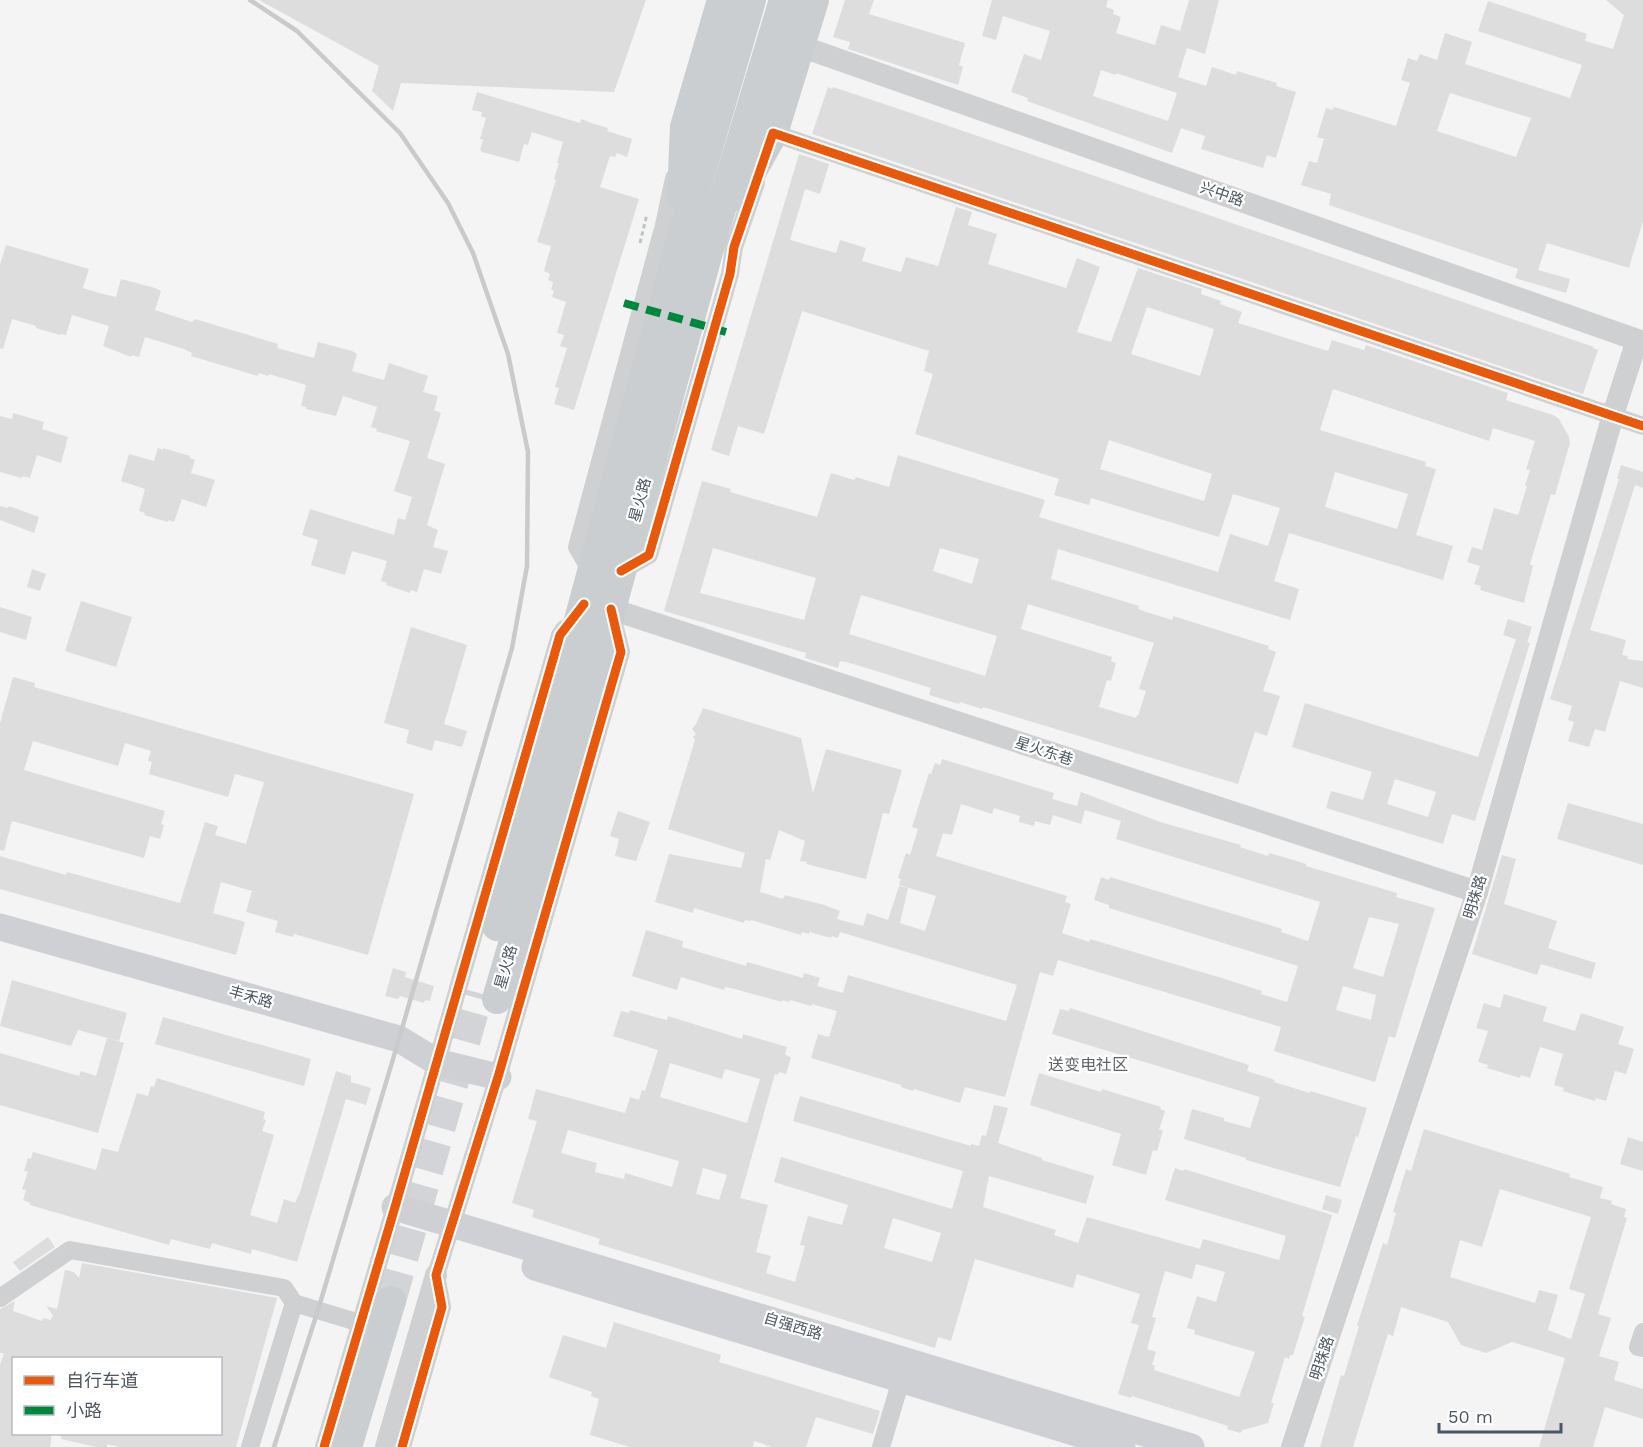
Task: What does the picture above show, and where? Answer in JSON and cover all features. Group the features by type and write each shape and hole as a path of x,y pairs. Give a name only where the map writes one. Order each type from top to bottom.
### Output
{"main road":[{"path":"694,246 685,127 722,0"},
{"name":"星火路","path":"488,996 607,572 694,246 752,0"},
{"name":"星火路","path":"694,246 783,0"},
{"path":"694,246 773,133 814,0"},
{"name":"丰禾路","path":"0,927 399,1039 437,1062 498,1077"},
{"name":"自强西路","path":"393,1215 1191,1447"},
{"name":"自强西路","path":"449,1232 901,1380 1122,1447"},
{"path":"347,1447 399,1303 365,1447"}],"street":[{"name":"兴中路","path":"800,46 1640,341"},
{"path":"685,127 664,225 577,547 607,572 649,555 730,274 734,247 773,133 1643,426"},
{"name":"明珠路","path":"1292,1447 1477,892 1613,415 1640,341"},
{"path":"324,1447 560,635 597,607 621,652 498,1077 449,1232 386,1447"},
{"name":"星火东巷","path":"597,607 1477,892"},
{"path":"0,1298 70,1250 284,1288 294,1303 360,1323"},
{"path":"402,1447 442,1307 436,1275"},
{"path":"250,1447 294,1303"},
{"path":"1643,1332 1638,1347 1643,1348"},
{"path":"881,1447 901,1380"}],"building":[{"path":"259,0 646,0 614,92 401,83 393,111 372,91 379,66"},
{"path":"845,0 874,0 869,14 965,43 959,65 963,67 958,85 848,49 850,42 833,37"},
{"path":"992,0 1108,0 1106,7 1114,10 1113,14 1121,17 1116,33 1155,45 1161,25 1180,31 1189,0 1219,0 1205,54 1187,48 1178,77 1206,86 1212,67 1236,75 1237,71 1277,83 1276,86 1296,92 1276,158 1267,155 1263,168 1201,149 1205,136 1181,128 1172,153 1027,101 1028,98 1011,92 1024,54 1041,60 1050,31 1003,16 996,40 982,36","holes":["1101,70 1116,75 1116,73 1177,93 1168,121 1093,96"]},
{"path":"1606,0 1643,0 1643,221 1629,268 1547,243 1538,270 1570,279 1566,293 1515,278 1518,269 1329,205 1331,194 1301,185 1309,161 1317,163 1324,139 1317,137 1326,108 1332,110 1334,107 1396,126 1410,83 1401,80 1408,58 1417,61 1420,54 1437,60 1445,33 1472,42 1465,64 1570,98 1582,65 1478,31 1488,1 1587,34 1585,41 1613,49 1624,15","holes":["1450,93 1531,118 1516,157 1437,131"]},
{"path":"828,87 899,109 1594,347 1598,350 1583,394 812,134"},
{"path":"477,92 580,123 581,119 632,139 627,157 617,153 615,157 610,156 600,187 639,199 574,410 554,404 559,388 555,387 567,348 560,346 564,335 557,333 566,302 552,297 553,282 548,280 550,274 544,271 551,246 537,242 556,180 554,179 563,142 532,132 528,145 524,144 519,162 482,152 480,150 483,140 480,139 486,118 481,116 482,112 472,110"},
{"path":"799,154 829,164 820,194 805,189 790,240 836,253 840,240 866,248 862,261 901,272 906,257 938,266 956,207 972,212 968,225 997,234 988,264 1066,288 1077,258 1100,267 1077,332 1111,342 1138,268 1202,289 1201,294 1242,312 1238,323 1328,351 1332,340 1364,350 1366,345 1508,393 1506,400 1559,419 1570,443 1555,495 1551,494 1530,564 1533,566 1524,603 1480,590 1481,586 1474,584 1480,566 1467,562 1472,547 1482,550 1494,508 1518,515 1530,470 1526,469 1535,441 1493,428 1489,441 1333,389 1320,430 1426,462 1425,466 1436,469 1416,535 1453,546 1443,580 1289,533 1274,581 1299,589 1290,620 1058,549 1051,579 1139,606 1138,609 1172,620 1173,616 1269,646 1268,649 1276,652 1263,691 1280,696 1267,736 1255,732 1238,784 983,707 982,709 960,702 959,704 929,695 931,688 850,663 840,661 838,668 805,658 806,653 664,611 702,481 731,489 730,492 817,517 831,473 854,480 856,477 889,487 898,455 1045,500 1039,517 1218,572 1230,534 1268,546 1280,508 1233,494 1219,537 1091,498 1089,505 1054,495 1059,479 915,434 933,374 924,371 929,351 802,311 764,434 738,426 729,456 711,450","holes":["1147,307 1214,329 1200,376 1131,354","1109,440 1212,474 1204,501 1100,469","1335,472 1408,494 1397,529 1325,507","713,548 816,578 804,620 700,593","940,548 979,559 972,584 933,571","861,595 997,636 985,676 849,634","1028,604 1154,643 1139,689 1146,691 1136,718 1099,707 1107,680 1111,681 1116,663 1111,661 1112,657 1021,629"]},
{"path":"6,245 89,269 83,288 99,293 116,297 121,279 155,288 161,291 155,310 192,322 195,319 278,344 277,348 314,358 318,342 352,351 357,354 352,371 384,380 389,363 428,376 423,392 438,396 434,410 441,413 427,458 445,464 427,525 438,530 433,547 448,551 441,574 424,569 417,592 411,590 410,593 381,581 387,561 352,551 345,575 311,565 318,540 302,535 310,509 394,535 398,518 405,520 412,497 394,491 410,441 376,431 377,429 371,427 377,407 343,396 336,416 306,409 301,406 306,385 269,374 268,376 259,373 258,376 191,356 192,353 184,349 145,337 139,357 132,355 131,357 103,346 109,326 72,315 66,335 36,328 36,326 12,319 3,349 0,348 0,265"},
{"path":"13,413 44,422 42,429 68,437 61,463 37,455 30,478 0,472 0,416 12,419"},
{"path":"158,448 190,456 195,460 191,473 215,480 206,507 182,499 174,522 144,515 145,513 139,511 145,489 121,481 129,454 154,461"},
{"path":"1621,465 1643,472 1643,488 1635,485 1590,630 1626,640 1622,655 1628,656 1627,659 1643,661 1643,688 1620,681 1605,732 1595,729 1589,747 1568,741 1574,722 1568,720 1572,706 1550,699 1619,479 1617,479"},
{"path":"0,506 8,508 9,506 39,517 34,533 0,520"},
{"path":"32,569 46,574 40,591 27,587"},
{"path":"81,601 132,617 116,667 65,651"},
{"path":"0,607 32,617 26,640 0,632"},
{"path":"1508,619 1532,627 1527,643 1503,635"},
{"path":"411,627 467,645 444,724 467,731 462,747 435,740 432,751 406,743 409,730 384,723"},
{"path":"1516,639 1530,643 1475,821 1452,814 1443,844 1326,808 1331,791 1363,800 1372,772 1292,747 1305,703 1478,757","holes":["1395,779 1436,792 1428,817 1387,804"]},
{"path":"13,677 35,683 34,687 414,794 368,955 294,934 293,937 275,932 278,921 246,912 252,891 221,882 213,913 245,922 236,955 0,889 0,856 180,903 205,822 218,826 215,835 246,844 264,782 235,774 228,797 149,774 152,762 148,761 151,751 125,743 118,766 33,741 24,770 165,811 160,839 150,836 144,858 12,821 4,851 0,850 0,723"},
{"path":"703,708 801,738 813,793 826,749 902,770 889,814 883,813 866,879 800,861 805,841 779,830 770,860 766,859 760,892 783,899 785,895 824,905 840,911 837,919 863,926 867,913 888,920 899,886 908,888 900,923 925,931 936,896 899,885 901,879 898,878 906,853 910,855 918,829 912,827 929,773 931,774 935,763 940,765 942,759 1054,793 1052,799 1077,806 1081,792 1160,822 1241,845 1240,847 1268,856 1269,853 1287,858 1306,864 1306,866 1397,893 1396,897 1435,908 1395,1038 1389,1036 1375,1082 1274,1051 1281,1027 1058,960 1053,976 1040,972 1005,1097 965,1087 960,1103 914,1089 913,1091 901,1085 811,1058 818,1034 829,1037 837,1011 790,1000 789,1002 782,1000 782,1002 731,988 725,987 724,990 681,977 677,990 632,976 646,930 683,941 682,947 746,966 747,962 803,978 804,973 820,978 817,986 843,993 848,975 1006,1021 1017,985 840,932 838,938 809,932 809,934 802,932 801,935 751,920 745,920 744,923 694,908 693,913 655,902 669,854 741,868 745,853 668,829 695,740 693,737 696,734 692,729","holes":["961,804 992,814 994,808 1020,816 1019,822 1034,826 1035,821 1050,825 1053,815 1081,824 1085,810 1121,821 1116,839 1320,902 1308,941 1260,922 1110,877 1109,880 1101,877 1094,900 1109,905 1109,908 1298,966 1287,1002 1225,979 1090,939 1089,942 1062,933 1071,904 1065,902 1067,896 936,856 943,833 952,835","1369,917 1399,924 1383,977 1353,968","1343,986 1376,995 1371,1020 1336,1010"]},
{"path":"1568,803 1643,824 1643,865 1557,839"},
{"path":"618,811 650,822 636,861 615,856 619,839 610,836"},
{"path":"1502,855 1516,859 1504,904 1557,921 1548,948 1596,963 1591,979 1541,964 1537,975 1472,954"},
{"path":"393,968 406,972 405,977 434,986 430,1001 425,1000 424,1003 400,996 398,999 385,996"},
{"path":"12,980 127,1013 119,1041 78,1030 71,1046 0,1026"},
{"path":"1504,994 1547,1007 1543,1021 1575,1031 1581,1013 1624,1027 1618,1044 1634,1049 1626,1074 1615,1071 1606,1101 1596,1098 1595,1101 1563,1091 1564,1088 1554,1085 1563,1054 1540,1047 1530,1078 1521,1075 1520,1078 1487,1068 1488,1065 1478,1062 1488,1031 1476,1028 1484,1003 1500,1008"},
{"path":"1070,1008 1249,1065 1247,1071 1275,1080 1274,1082 1367,1108 1340,1187 1246,1160 1246,1158 1184,1139 1192,1109 1250,1128 1260,1097 1052,1034 1060,1009 1069,1011"},
{"path":"630,1010 667,1020 668,1016 742,1039 743,1034 787,1047 785,1055 791,1057 786,1074 779,1072 778,1075 775,1074 740,1198 768,1205 756,1252 771,1256 766,1273 795,1282 805,1246 800,1245 808,1216 842,1225 848,1205 774,1182 781,1157 952,1209 963,1171 793,1121 800,1096 971,1146 971,1144 979,1146 982,1135 986,1136 994,1105 1008,1108 998,1143 1094,1176 1086,1204 989,1176 983,1207 1056,1230 1054,1235 1078,1243 1087,1217 1200,1249 1203,1239 1279,1260 1286,1236 1165,1200 1175,1168 1332,1215 1302,1316 1305,1317 1293,1355 1290,1355 1289,1359 1285,1357 1271,1403 1274,1403 1268,1423 1243,1430 1240,1433 1227,1429 1228,1426 1132,1396 1131,1398 1118,1394 1139,1325 1131,1323 1140,1294 1077,1274 1073,1288 975,1259 951,1341 938,1337 935,1348 598,1244 600,1239 532,1217 534,1210 512,1203 537,1121 528,1119 536,1089 625,1113 630,1097 639,1100 642,1090 645,1091 658,1050 613,1036 621,1011 629,1013","holes":["670,1063 722,1079 725,1069 760,1079 747,1123 660,1097","568,1130 679,1161 672,1187 625,1173 624,1179 595,1172 597,1163 561,1153","703,1168 727,1175 719,1200 696,1194","893,1218 941,1233 932,1262 884,1248","1196,1264 1225,1272 1216,1302 1197,1296 1187,1328 1195,1330 1194,1334 1255,1352 1239,1397 1154,1370 1155,1365 1152,1365 1156,1352 1147,1349 1156,1318 1152,1317 1165,1271 1192,1279"]},
{"path":"163,1017 311,1059 304,1086 155,1044"},
{"path":"107,1038 124,1043 98,1133 0,1105 0,1053 79,1076 81,1071 96,1076"},
{"path":"336,1071 351,1076 351,1082 371,1088 366,1105 346,1099 297,1262 252,1249 251,1254 212,1243 210,1249 171,1239 169,1245 30,1205 23,1200 26,1190 22,1189 28,1172 24,1171 28,1158 31,1159 33,1152 96,1170 102,1148 118,1152 137,1093 148,1096 157,1078 265,1112 263,1119 266,1120 262,1131 274,1135 250,1215 277,1223 284,1199 295,1203 300,1192"},
{"path":"1039,1073 1161,1107 1160,1109 1165,1111 1159,1130 1163,1130 1157,1151 1153,1150 1146,1175 1112,1165 1121,1134 1030,1105"},
{"path":"1424,1129 1570,1174 1569,1177 1603,1187 1600,1198 1612,1201 1611,1204 1626,1209 1624,1217 1627,1218 1598,1314 1611,1318 1599,1356 1619,1362 1614,1380 1643,1389 1643,1419 1605,1407 1593,1447 1539,1447 1565,1358 1512,1342 1486,1353 1461,1345 1448,1322 1401,1307 1393,1336 1388,1334 1353,1447 1320,1447 1341,1375 1344,1376 1383,1243 1387,1245 1396,1213 1393,1212 1406,1169 1411,1171","holes":["1500,1189 1591,1217 1569,1289 1585,1294 1571,1339 1548,1330 1558,1295 1539,1290 1535,1303 1450,1277 1460,1240 1482,1247"]},
{"path":"1628,1137 1643,1142 1643,1171 1620,1164"},
{"path":"1326,1195 1342,1200 1338,1214 1322,1209"},
{"path":"48,1237 55,1247 20,1271 13,1262"},
{"path":"82,1263 277,1298 236,1447 120,1447 107,1444 107,1447 96,1447 61,1439 61,1435 222,1435 222,1357 12,1357 12,1435 52,1435 50,1447 0,1447 0,1365 4,1353 0,1353 0,1309 15,1301 13,1311 42,1321 43,1318 51,1320 52,1316 54,1317 46,1306 57,1309 65,1270 74,1272 79,1278"},
{"path":"614,1322 721,1355 719,1362 880,1411 873,1434 816,1417 806,1447 772,1447 754,1441 753,1447 630,1447 590,1435 599,1399 591,1396 592,1392 549,1377 563,1335 606,1348"}],"tunnel":[{"path":"391,1301 479,993"}],"railway":[{"path":"250,0 297,31 400,133 448,203 473,253 508,354 528,452 527,566 512,648 399,1039 318,1310 274,1447"}],"marked path":[{"path":"624,303 726,332"}],"cycle path":[{"path":"621,571 649,555 730,274 734,247 773,133 1643,426"},
{"path":"324,1447 560,635 584,604"},
{"path":"402,1447 442,1307 436,1275 498,1077 621,652 611,609"}],"district":[{"name":"送变电社区","path":"1088,1064"}]}
